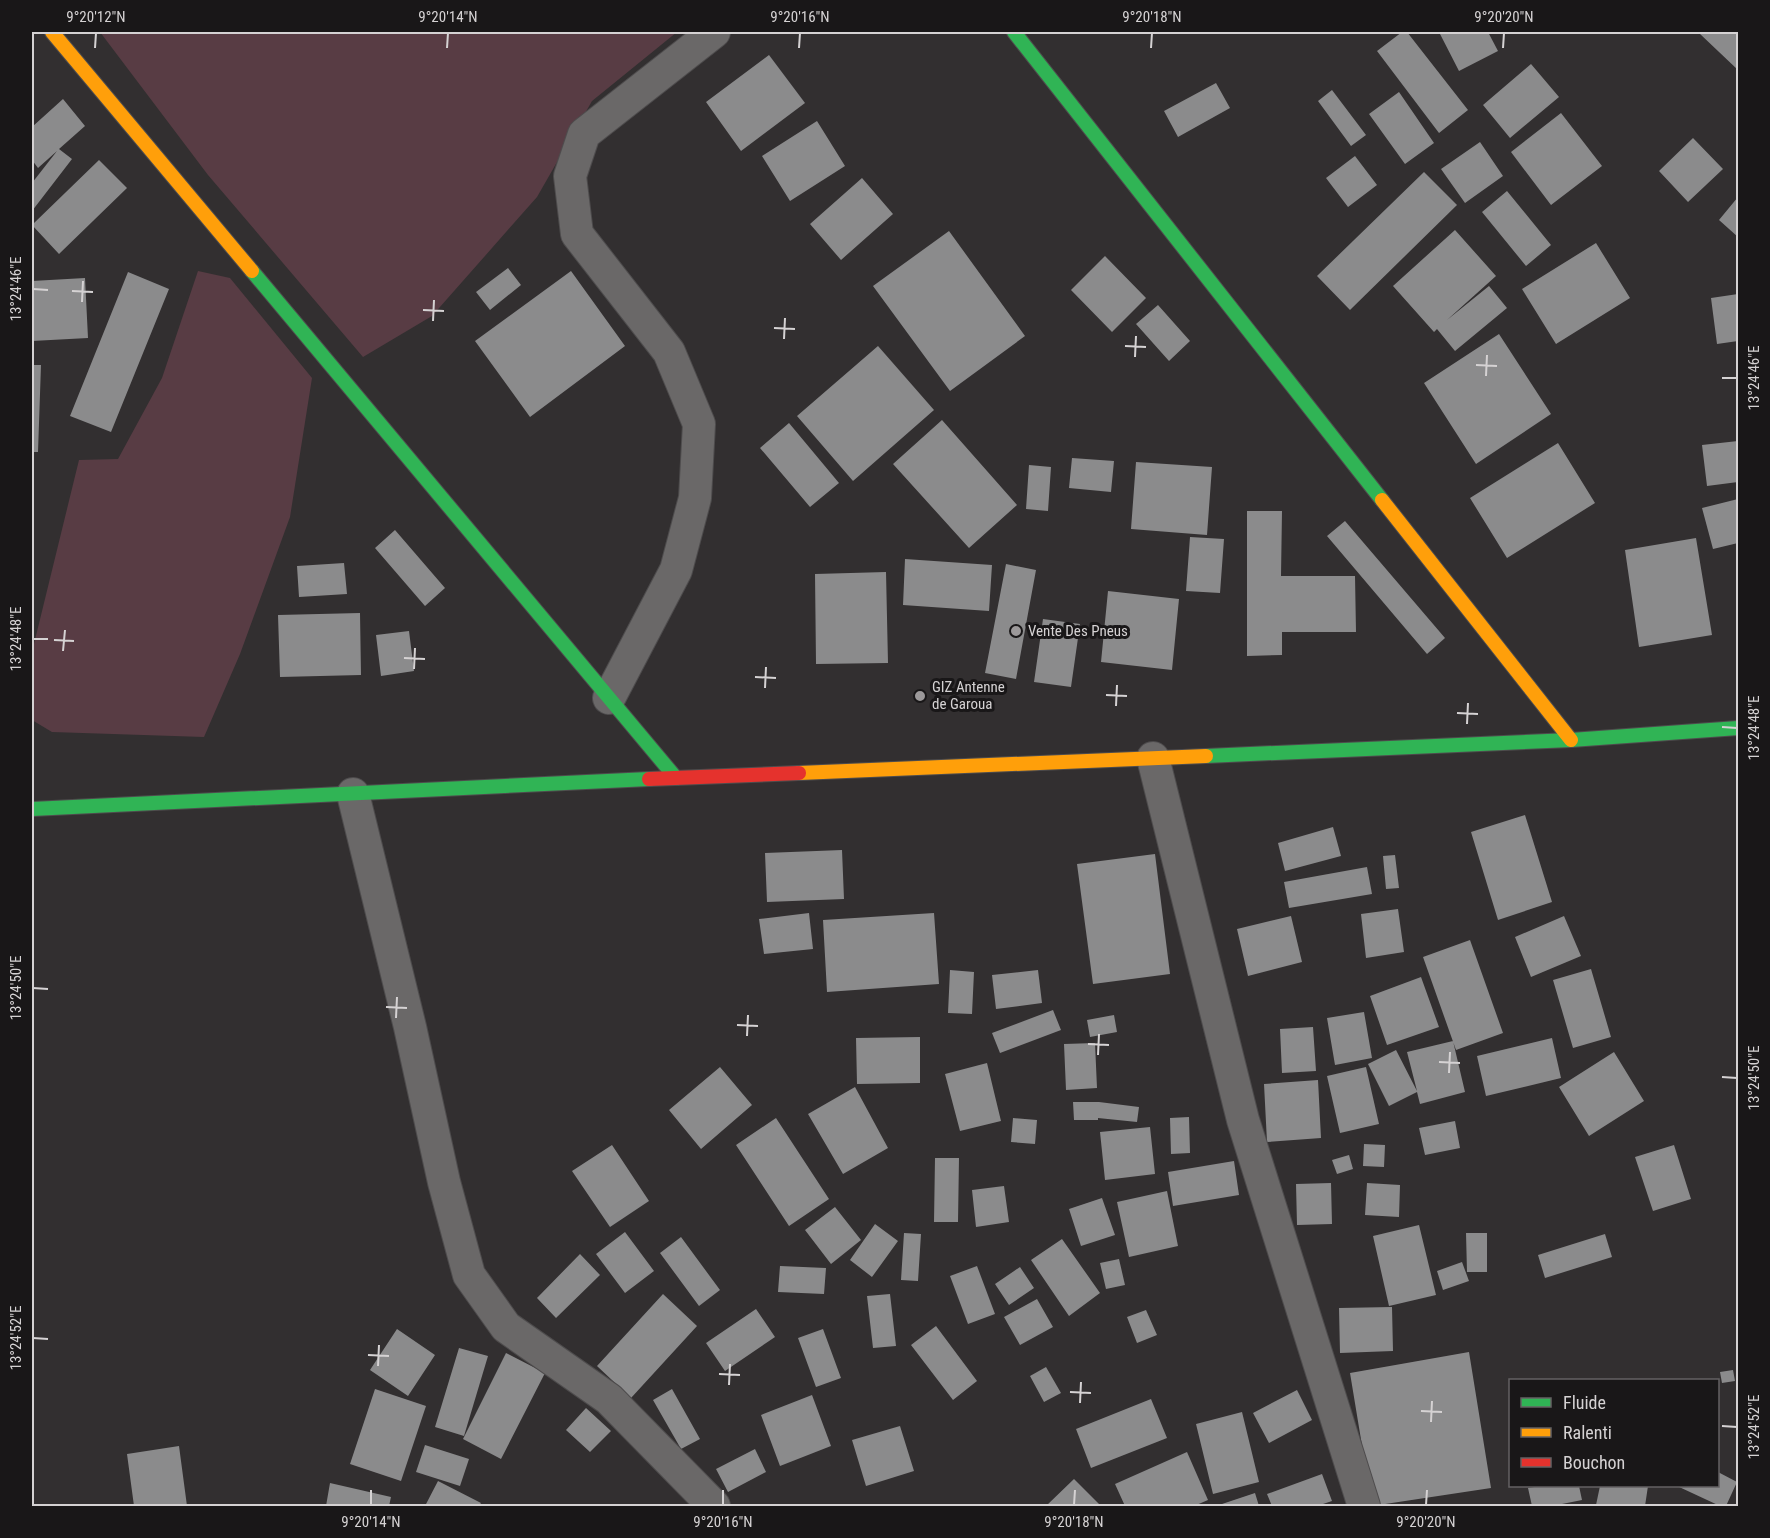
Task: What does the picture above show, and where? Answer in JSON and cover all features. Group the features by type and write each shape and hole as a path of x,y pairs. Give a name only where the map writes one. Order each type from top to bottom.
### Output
{"street":[{"path":"52,32 676,778"},
{"path":"609,698 676,570 695,498 699,424 669,352 577,234 570,177 584,134 714,32"},
{"path":"1014,32 1571,740"},
{"path":"32,809 676,778 1571,740 1738,728"},
{"path":"1153,758 1243,1120 1360,1505"},
{"path":"353,794 410,1027 444,1182 469,1275 506,1327 609,1399 714,1506"}],"shaded area":[{"path":"100,32 677,32 592,101 537,197 432,316 363,357 208,175"},
{"path":"198,271 230,278 312,378 290,517 240,654 204,737 52,732 32,720 32,652 79,460 118,459 162,378"}],"building":[{"path":"1402,32 1407,32 1468,110 1439,133 1377,51"},
{"path":"1439,32 1488,32 1498,51 1459,71"},
{"path":"1738,32 1738,70 1699,33"},
{"path":"769,55 805,103 741,151 706,102"},
{"path":"1531,64 1559,97 1510,138 1483,105"},
{"path":"1216,83 1230,108 1178,137 1164,111"},
{"path":"1332,90 1366,135 1351,146 1318,101"},
{"path":"1399,92 1434,143 1405,164 1369,114"},
{"path":"63,99 85,126 59,149 72,159 32,211 32,183 57,151 38,168 32,160 32,127"},
{"path":"1561,113 1602,166 1551,205 1511,152"},
{"path":"817,121 845,166 790,201 762,156"},
{"path":"1693,138 1723,169 1688,202 1659,171"},
{"path":"1480,142 1503,176 1465,203 1441,169"},
{"path":"1355,156 1377,185 1348,207 1326,178"},
{"path":"99,160 127,188 59,254 32,225"},
{"path":"1424,172 1457,205 1350,310 1317,276"},
{"path":"862,178 893,214 841,260 810,224"},
{"path":"1507,191 1551,245 1526,266 1482,212"},
{"path":"1738,197 1738,237 1719,220"},
{"path":"1455,230 1496,276 1447,320 1489,286 1507,308 1455,351 1437,329 1434,332 1393,286"},
{"path":"949,231 1025,336 950,391 873,286"},
{"path":"1596,243 1630,298 1556,344 1522,289"},
{"path":"1105,256 1146,298 1112,332 1071,290"},
{"path":"508,268 521,285 490,310 476,292"},
{"path":"571,271 625,346 530,417 475,341"},
{"path":"128,272 169,289 111,432 70,416"},
{"path":"85,278 88,338 32,341 32,281"},
{"path":"1738,294 1738,341 1717,344 1711,298"},
{"path":"1158,305 1190,341 1169,361 1136,324"},
{"path":"1499,334 1551,414 1476,464 1424,383"},
{"path":"878,346 934,410 853,481 797,416"},
{"path":"32,365 41,365 38,452 32,452"},
{"path":"942,420 1017,505 969,548 893,464"},
{"path":"789,423 839,483 810,507 760,448"},
{"path":"1738,441 1738,482 1707,486 1702,445"},
{"path":"1558,443 1595,503 1507,558 1470,498"},
{"path":"1072,458 1114,461 1111,492 1069,488"},
{"path":"1136,462 1212,467 1207,535 1131,529"},
{"path":"1029,465 1051,467 1048,511 1026,509"},
{"path":"1738,499 1738,543 1713,549 1702,508"},
{"path":"1247,511 1282,511 1281,576 1355,576 1356,632 1282,632 1282,655 1247,656"},
{"path":"1345,521 1445,638 1427,654 1327,536"},
{"path":"395,530 445,588 425,606 375,548"},
{"path":"1190,537 1224,539 1220,593 1186,591"},
{"path":"1696,538 1712,635 1639,647 1625,550"},
{"path":"905,559 992,565 989,611 903,605"},
{"path":"344,563 347,594 299,597 297,566"},
{"path":"1006,564 1036,570 1016,679 985,673"},
{"path":"886,572 888,663 816,664 815,574"},
{"path":"1108,591 1179,599 1172,670 1101,662"},
{"path":"360,613 361,675 280,677 278,615"},
{"path":"1043,619 1080,624 1071,687 1034,682"},
{"path":"409,631 414,671 381,676 376,635"},
{"path":"1525,815 1552,902 1498,920 1471,832"},
{"path":"1333,827 1341,856 1285,871 1278,843"},
{"path":"842,850 844,899 767,902 765,853"},
{"path":"1155,854 1170,974 1093,984 1077,864"},
{"path":"1395,855 1399,888 1386,889 1383,856"},
{"path":"1367,867 1372,894 1289,908 1284,882"},
{"path":"1398,909 1404,952 1366,958 1361,914"},
{"path":"809,913 813,949 764,954 759,919"},
{"path":"934,913 939,984 827,992 823,920"},
{"path":"1291,916 1302,962 1248,976 1237,929"},
{"path":"1564,916 1581,956 1531,977 1515,937"},
{"path":"1470,940 1503,1033 1456,1050 1423,957"},
{"path":"1591,969 1611,1037 1573,1048 1553,980"},
{"path":"950,970 974,972 972,1014 948,1013"},
{"path":"1038,970 1042,1003 996,1009 992,975"},
{"path":"1421,977 1439,1027 1387,1045 1370,996"},
{"path":"1053,1010 1061,1030 1000,1053 992,1033"},
{"path":"1364,1012 1372,1058 1335,1065 1327,1018"},
{"path":"1114,1015 1117,1032 1090,1037 1087,1020"},
{"path":"1313,1027 1316,1071 1282,1073 1280,1029"},
{"path":"920,1037 920,1083 857,1084 856,1038"},
{"path":"1552,1038 1561,1078 1486,1096 1477,1056"},
{"path":"1453,1041 1465,1092 1420,1104 1417,1092 1389,1106 1368,1064 1396,1050 1417,1091 1407,1052"},
{"path":"1095,1043 1097,1088 1066,1090 1064,1044"},
{"path":"1614,1052 1644,1101 1589,1136 1559,1087"},
{"path":"987,1063 1001,1121 960,1131 945,1074"},
{"path":"720,1067 752,1105 701,1149 669,1110"},
{"path":"1366,1067 1379,1124 1340,1133 1327,1076"},
{"path":"1318,1080 1321,1138 1267,1142 1264,1084"},
{"path":"855,1087 888,1148 843,1174 808,1114"},
{"path":"1073,1102 1099,1102 1139,1107 1137,1122 1098,1118 1098,1120 1074,1120"},
{"path":"1189,1117 1190,1153 1171,1154 1170,1118"},
{"path":"776,1118 829,1199 789,1226 736,1145"},
{"path":"1013,1118 1037,1120 1035,1144 1011,1142"},
{"path":"1455,1121 1460,1148 1425,1155 1419,1128"},
{"path":"1150,1127 1155,1174 1105,1180 1100,1132"},
{"path":"1364,1144 1385,1145 1384,1167 1363,1166"},
{"path":"612,1145 649,1201 610,1227 572,1171"},
{"path":"1674,1145 1691,1199 1653,1211 1635,1157"},
{"path":"1349,1155 1353,1169 1337,1174 1332,1160"},
{"path":"935,1158 959,1158 958,1222 934,1222"},
{"path":"1234,1161 1239,1195 1173,1206 1168,1172"},
{"path":"1331,1183 1332,1224 1297,1225 1296,1184"},
{"path":"1367,1183 1400,1185 1399,1217 1365,1215"},
{"path":"1004,1186 1009,1222 976,1227 972,1190"},
{"path":"1167,1191 1178,1246 1129,1257 1117,1202"},
{"path":"1102,1198 1115,1235 1081,1246 1069,1209"},
{"path":"835,1207 861,1240 831,1264 805,1230"},
{"path":"875,1224 898,1241 872,1277 850,1260"},
{"path":"1419,1225 1436,1295 1389,1306 1373,1236"},
{"path":"625,1232 654,1271 625,1293 596,1254"},
{"path":"904,1233 921,1234 918,1281 901,1280"},
{"path":"1466,1233 1487,1233 1487,1272 1467,1272"},
{"path":"1605,1234 1612,1257 1545,1278 1538,1255"},
{"path":"681,1237 720,1290 699,1306 660,1253"},
{"path":"1062,1239 1100,1293 1069,1316 1031,1260"},
{"path":"580,1254 600,1275 556,1318 537,1298"},
{"path":"1119,1259 1125,1285 1106,1289 1100,1263"},
{"path":"1462,1262 1469,1281 1443,1290 1437,1271"},
{"path":"780,1266 826,1268 824,1294 778,1292"},
{"path":"977,1266 995,1314 968,1324 950,1276"},
{"path":"1020,1267 1034,1288 1009,1305 995,1284"},
{"path":"663,1294 697,1326 631,1398 597,1366"},
{"path":"890,1294 896,1346 873,1348 867,1296"},
{"path":"1037,1299 1053,1327 1020,1345 1004,1317"},
{"path":"1392,1307 1393,1351 1340,1353 1339,1308"},
{"path":"756,1309 775,1337 725,1371 706,1343"},
{"path":"1146,1310 1157,1335 1137,1343 1127,1317"},
{"path":"936,1326 977,1381 953,1400 911,1345"},
{"path":"397,1329 435,1355 408,1396 370,1370"},
{"path":"823,1329 841,1378 816,1387 798,1338"},
{"path":"459,1348 488,1356 464,1436 435,1427"},
{"path":"1469,1352 1491,1488 1372,1506 1350,1373"},
{"path":"506,1353 545,1373 501,1459 463,1439"},
{"path":"1046,1367 1061,1393 1044,1402 1030,1376"},
{"path":"1733,1370 1735,1381 1722,1383 1720,1372"},
{"path":"375,1389 426,1406 401,1481 350,1464"},
{"path":"672,1389 700,1439 681,1449 653,1400"},
{"path":"1297,1390 1312,1420 1269,1443 1253,1413"},
{"path":"812,1395 831,1446 780,1466 761,1415"},
{"path":"1151,1399 1167,1438 1091,1468 1076,1429"},
{"path":"586,1408 611,1431 590,1452 566,1430"},
{"path":"1242,1412 1259,1482 1213,1494 1196,1424"},
{"path":"900,1426 914,1471 866,1486 852,1440"},
{"path":"425,1445 469,1459 460,1486 416,1472"},
{"path":"179,1446 187,1506 134,1506 127,1454"},
{"path":"755,1449 766,1472 728,1492 716,1469"},
{"path":"1187,1452 1208,1500 1194,1506 1125,1506 1115,1484"},
{"path":"1719,1473 1737,1482 1726,1506 1720,1506 1679,1487 1719,1487"},
{"path":"1322,1474 1332,1501 1317,1506 1272,1506 1267,1494"},
{"path":"1074,1479 1101,1506 1046,1506"},
{"path":"438,1481 481,1503 479,1506 425,1506"},
{"path":"330,1483 391,1497 389,1506 326,1506"},
{"path":"1579,1487 1582,1500 1552,1506 1532,1506 1528,1488"},
{"path":"1600,1487 1648,1487 1645,1506 1596,1505"},
{"path":"1255,1493 1259,1506 1216,1506"}],"traffic: fast":[{"path":"1014,32 1382,500"},
{"path":"252,271 676,778"},
{"path":"1206,756 1571,740 1738,728"},
{"path":"32,809 649,779"}],"traffic: slow":[{"path":"52,32 252,271"},
{"path":"1382,500 1571,740"},
{"path":"799,773 1206,756"}],"traffic: jam":[{"path":"649,779 799,773"}],"place":[{"name":"Vente Des Pneus","path":"1016,631"},
{"name":"GIZ Antenne de Garoua","path":"920,696"}]}
